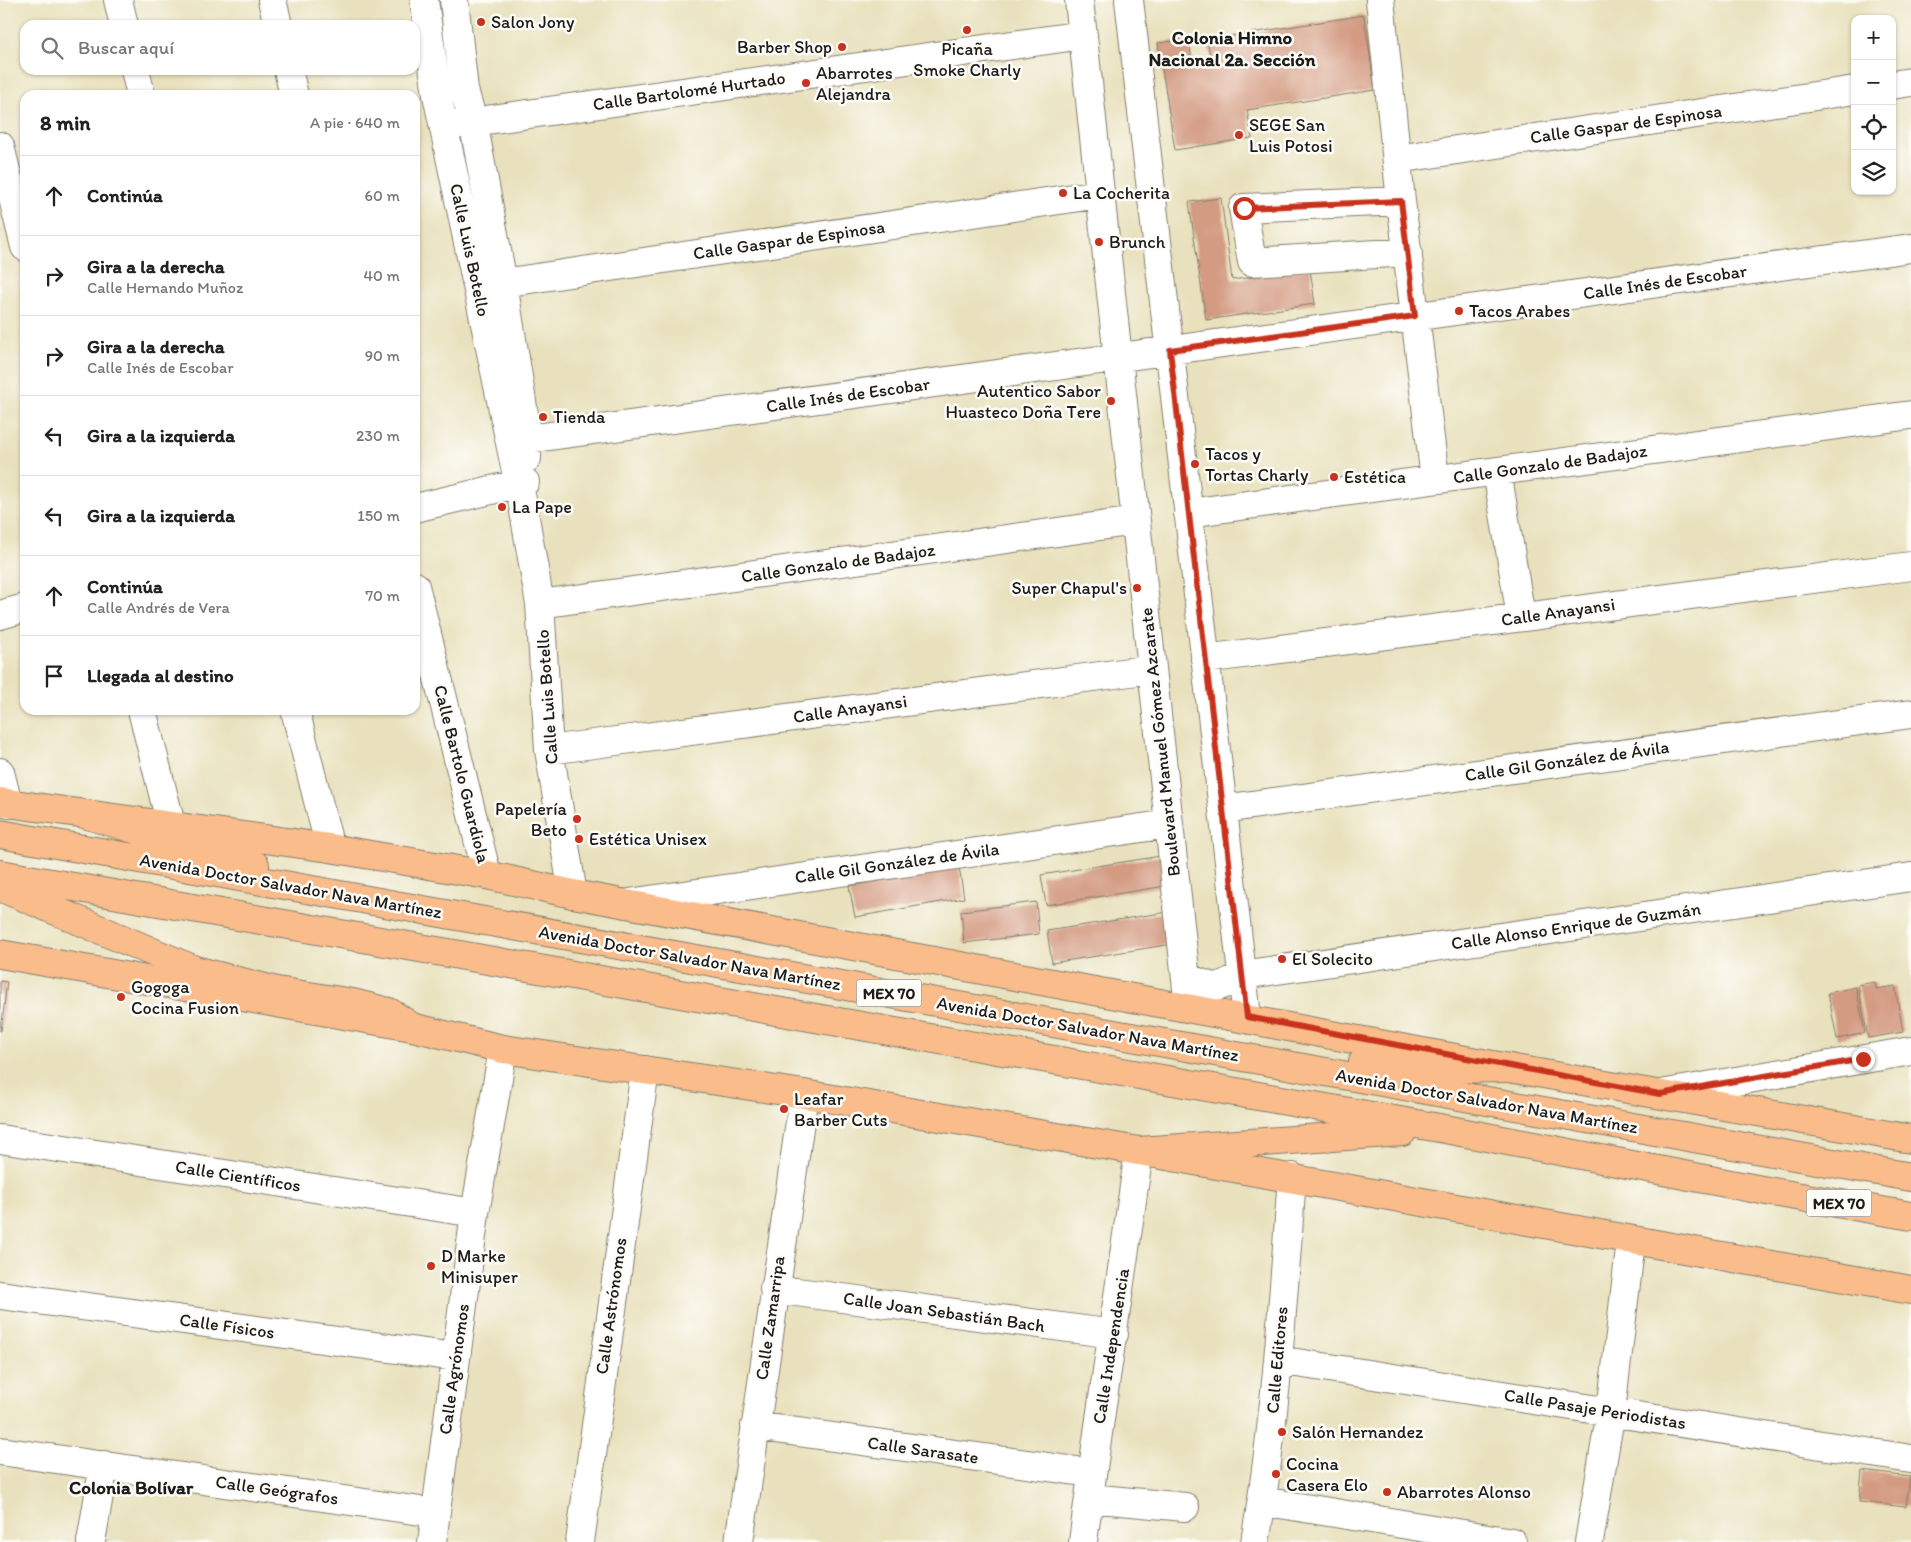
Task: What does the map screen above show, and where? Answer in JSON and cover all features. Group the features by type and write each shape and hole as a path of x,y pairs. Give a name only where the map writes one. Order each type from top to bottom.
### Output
{"main road":[{"name":"Avenida Doctor Salvador Nava Martínez","path":"4,803 330,848 487,875 572,894 1247,1017 1509,1068 1911,1138"},
{"path":"84,814 268,869 314,890"},
{"name":"Avenida Doctor Salvador Nava Martínez","path":"0,834 1911,1177"},
{"name":"Avenida Doctor Salvador Nava Martínez","path":"0,874 1445,1129 1767,1191 1911,1216"},
{"path":"0,887 195,970 277,991 353,1003 390,1012 412,1027"},
{"path":"0,954 412,1027 503,1049 804,1094 1139,1150 1911,1290"},
{"path":"1159,1042 1439,1069 1509,1068"},
{"path":"1139,1150 1445,1129"}],"street":[{"path":"118,0 123,20"},
{"path":"272,0 277,20"},
{"name":"Calle Luis Botello","path":"424,0 426,96 444,126 491,286 528,439 521,489"},
{"name":"Calle Luis Botello","path":"454,0 464,90 473,121 491,286 540,604 549,750 572,894"},
{"name":"Boulevard Manuel Gómez Azcarate","path":"1079,0 1189,1007"},
{"path":"1129,0 1247,1017"},
{"path":"1380,0 1401,201 1435,479"},
{"name":"Calle Bartolomé Hurtado","path":"444,126 1083,35"},
{"path":"136,75 140,90"},
{"path":"289,75 293,90"},
{"path":"1896,84 1911,82"},
{"path":"426,96 464,90"},
{"name":"Calle Gaspar de Espinosa","path":"1397,158 1851,91"},
{"path":"0,146 20,225"},
{"name":"Calle Gaspar de Espinosa","path":"491,286 1100,194"},
{"path":"1401,201 1244,208 1252,262 1408,252"},
{"name":"Calle Inés de Escobar","path":"528,439 1911,248"},
{"name":"Calle Gonzalo de Badajoz","path":"1188,513 1911,415"},
{"path":"1497,471 1521,617"},
{"path":"420,507 521,489"},
{"name":"Calle Gonzalo de Badajoz","path":"540,604 1136,521"},
{"name":"Calle Anayansi","path":"1205,658 1911,566"},
{"name":"Calle Bartolo Guardiola","path":"420,606 487,875"},
{"path":"0,615 20,609"},
{"name":"Calle Anayansi","path":"549,750 1152,669"},
{"name":"Calle Gil González de Ávila","path":"1223,809 1911,714"},
{"path":"143,715 171,825"},
{"path":"296,715 330,848"},
{"path":"0,772 4,803"},
{"name":"Calle Gil González de Ávila","path":"626,903 1169,824"},
{"name":"Calle Alonso Enrique de Guzmán","path":"1186,977 1213,988 1223,986 1242,975 1911,877"},
{"name":"Calle Agrónomos","path":"432,1542 454,1357 475,1213 503,1049"},
{"path":"1660,1094 1911,1051"},
{"name":"Calle Astrónomos","path":"580,1542 645,1070"},
{"name":"Calle Zamarripa","path":"739,1542 774,1289 804,1094"},
{"name":"Calle Científicos","path":"0,1139 475,1213"},
{"name":"Calle Independencia","path":"1083,1542 1139,1150"},
{"name":"Calle Editores","path":"1255,1542 1262,1501 1278,1360 1292,1177"},
{"path":"1589,1542 1611,1411 1631,1240"},
{"name":"Calle Joan Sebastián Bach","path":"774,1289 1114,1334"},
{"name":"Calle Físicos","path":"0,1295 454,1357"},
{"name":"Calle Pasaje Periodistas","path":"1278,1360 1911,1459"},
{"name":"Calle Sarasate","path":"755,1426 1090,1486 1185,1507"},
{"name":"Calle Geógrafos","path":"0,1450 435,1513"},
{"path":"91,1542 104,1465"},
{"path":"1262,1501 1512,1542"}],"building":[{"path":"1364,15 1375,90 1247,110 1252,138 1175,150 1158,43 1189,39 1192,62 1211,59 1207,40"},
{"path":"1221,198 1232,280 1310,269 1315,304 1206,320 1189,202"},
{"path":"1161,856 1166,886 1046,905 1041,875"},
{"path":"959,867 964,898 855,917 849,886"},
{"path":"1036,902 1039,934 964,943 961,911"},
{"path":"1168,912 1173,944 1052,963 1047,931"},
{"path":"0,981 7,982 1,1031 0,1031"},
{"path":"1875,982 1876,989 1895,986 1903,1032 1868,1038 1858,985"},
{"path":"1856,987 1865,1033 1837,1039 1828,993"},
{"path":"1862,1471 1910,1477 1906,1507 1859,1502"}],"place":[{"name":"Salon Jony","path":"481,22"},
{"name":"Picaña Smoke Charly","path":"967,30"},
{"name":"Barber Shop","path":"842,47"},
{"name":"Abarrotes Alejandra","path":"806,83"},
{"name":"SEGE San Luis Potosi","path":"1239,135"},
{"name":"La Cocherita","path":"1063,193"},
{"name":"Brunch","path":"1099,242"},
{"name":"Tacos Arabes","path":"1459,311"},
{"name":"Autentico Sabor Huasteco Doña Tere","path":"1111,401"},
{"name":"Tienda","path":"543,417"},
{"name":"Tacos y Tortas Charly","path":"1195,464"},
{"name":"Estética","path":"1334,477"},
{"name":"La Pape","path":"502,507"},
{"name":"Super Chapul's","path":"1137,588"},
{"name":"Papelería Beto","path":"577,819"},
{"name":"Estética Unisex","path":"579,839"},
{"name":"El Solecito","path":"1282,959"},
{"name":"Gogoga Cocina Fusion","path":"121,997"},
{"name":"Leafar Barber Cuts","path":"784,1109"},
{"name":"D Marke Minisuper","path":"431,1266"},
{"name":"Salón Hernandez","path":"1282,1432"},
{"name":"Cocina Casera Elo","path":"1276,1474"},
{"name":"Abarrotes Alonso","path":"1387,1492"}],"district":[{"name":"Colonia Himno Nacional 2a. Sección","path":"1232,48"},
{"name":"Colonia Bolívar","path":"131,1487"}],"route":[{"path":"1244,208 1401,201 1415,316 1170,350 1247,1017 1509,1068 1660,1094 1863,1059"}]}
